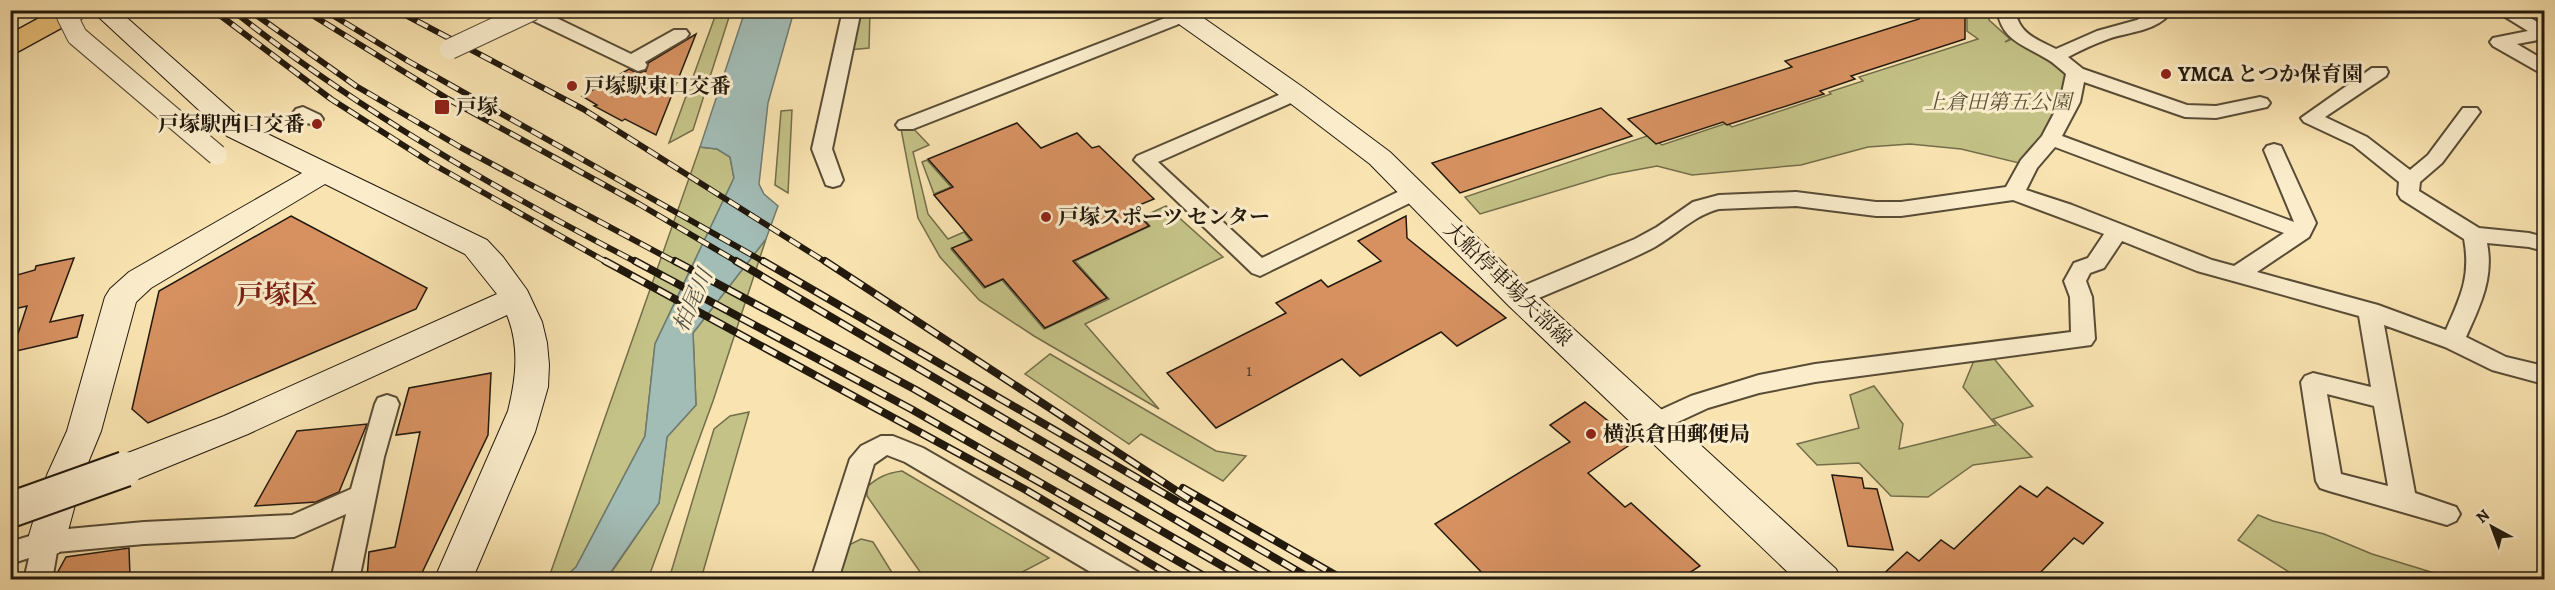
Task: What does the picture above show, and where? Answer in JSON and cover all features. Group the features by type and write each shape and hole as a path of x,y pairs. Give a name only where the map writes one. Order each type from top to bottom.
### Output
{"highway":[{"path":"10,45 76,10"}],"street":[{"path":"76,10 68,16 77,36 217,155"},
{"path":"103,10 237,130 476,247 491,261 516,298 526,319 533,343 533,381 525,412 453,579"},
{"path":"833,180 822,148 852,10"},
{"path":"2006,10 2007,23 2016,35 2055,56 2076,73 2185,111 2216,112 2260,103"},
{"path":"2055,56 2105,34 2144,24 2160,16 2164,10"},
{"path":"2503,10 2544,34"},
{"path":"450,49 480,38 530,11 634,63 680,34"},
{"path":"906,125 1179,13"},
{"name":"大船停車場矢部線","path":"1179,13 1295,94 1380,158 1519,297 1822,579"},
{"path":"2544,34 2499,42 2544,67"},
{"path":"2379,72 2311,118 2361,141 2410,180"},
{"path":"2014,193 2028,165 2051,140 2070,102 2076,73"},
{"path":"1295,94 1144,160 1260,268 1415,192"},
{"path":"2470,112 2435,159 2410,180 2408,194 2474,236 2529,240 2544,244"},
{"path":"2051,140 2301,232"},
{"path":"2237,274 2301,232 2306,223 2274,150"},
{"path":"38,579 65,475 84,431 121,297 140,280 324,173"},
{"path":"1519,297 1643,244 1665,232 1700,207 1719,202 1796,199 1876,209 1901,209 2014,193 2205,266 2370,312 2453,341 2500,364 2544,375"},
{"path":"1654,424 1700,402 1759,384 1815,373 2083,339 2081,297 2075,281 2082,268 2096,262 2117,231"},
{"path":"2453,341 2476,288 2479,260 2474,236"},
{"path":"10,510 125,469 236,425 516,298"},
{"path":"2370,312 2403,500"},
{"path":"2385,399 2313,382 2329,481 2447,514"},
{"path":"345,579 370,457 387,404"},
{"path":"824,579 863,459 872,449 884,444 896,446 914,455 1128,579"},
{"path":"10,553 46,542 144,533 294,526 363,495"}],"green space":[{"path":"717,11 731,11 693,130 669,143"},
{"path":"858,11 870,11 869,48 849,50"},
{"name":"上倉田第五公園","path":"1967,11 1991,11 1989,20 2010,39 2005,42 2012,39 2050,59 2066,73 2062,100 2042,136 2019,163 1961,149 1910,144 1868,147 1801,165 1692,175 1657,166 1609,175 1480,214 1465,197 1650,135 1662,145 1727,123 1732,127 1831,94 1829,92 1863,81 1859,77 1978,39 1967,31"},
{"path":"792,110 788,193 775,185 781,111"},
{"path":"910,125 929,145 913,152 928,214 948,239 964,232 970,240 951,249 984,288 1002,280 1044,329 1109,299 1075,261 1150,226 1142,217 1166,206 1223,257 1085,324 1159,409 1034,336 979,300 940,257 918,218 901,129"},
{"path":"700,147 717,149 730,157 734,178 655,344 645,436 576,567 563,579 548,580"},
{"path":"927,160 951,187 934,194 922,162"},
{"path":"766,239 713,401 648,579 606,580 659,503 667,437 696,405 693,333"},
{"path":"1050,354 1216,451 1246,456 1223,481 1141,434 1129,444 1025,374"},
{"path":"1991,355 2033,406 1993,419 2032,457 1973,465 1928,497 1891,496 1859,463 1817,465 1797,444 1859,428 1850,395 1874,386 1903,424 1899,449 1996,425 1963,387 1975,358"},
{"path":"749,412 701,579 669,579 714,429 730,416"},
{"path":"902,471 1049,558 1009,579 925,579 867,496 867,487 875,481 887,474"},
{"path":"2258,515 2324,534 2372,554 2454,579 2300,579 2238,540"},
{"path":"861,539 873,542 896,579 837,580 849,545"}],"water":[{"name":"柏尾川","path":"745,11 794,11 768,103 759,184 764,194 778,206 766,239 693,333 696,405 667,437 659,503 606,579 563,579 576,567 645,436 655,344 734,178 730,157 717,149 700,147"}],"building":[{"path":"1919,10 1965,10 1965,39 1851,76 1855,79 1820,91 1824,94 1727,125 1723,122 1656,144 1628,119 1792,67 1785,61 1919,19"},
{"path":"696,34 656,135 625,119 622,121 594,106 597,105 582,96 629,69 637,73 646,71 648,63"},
{"path":"1601,108 1632,136 1460,193 1432,163"},
{"name":"戸塚スポーツ センター","path":"1017,123 1041,148 1077,133 1092,148 1099,146 1154,199 1132,208 1149,226 1073,261 1107,298 1045,328 1003,279 985,287 952,248 972,240 934,195 953,187 928,159"},
{"path":"291,216 427,288 416,309 148,423 132,409 159,291"},
{"path":"1406,216 1407,238 1506,318 1457,346 1441,332 1360,376 1342,359 1216,428 1167,373 1286,313 1276,303 1321,280 1328,287 1381,261 1358,241"},
{"path":"74,258 50,322 83,315 77,337 12,352 27,306 10,310 10,277 35,270 36,266"},
{"path":"491,373 488,435 419,579 367,579 369,552 395,547 420,432 396,435 409,388"},
{"path":"1585,402 1634,442 1588,473 1625,507 1631,503 1700,566 1680,579 1488,579 1435,524 1570,442 1550,425"},
{"path":"367,424 339,492 316,502 255,506 297,431"},
{"path":"1832,475 1862,478 1864,488 1877,489 1893,550 1848,546"},
{"path":"2020,486 2037,497 2047,487 2103,523 2083,544 2074,538 2034,579 1878,579 1907,552 1919,561 1941,540 1954,549"},
{"path":"129,548 130,577 54,579 66,557"}],"railway":[{"path":"213,10 331,99 431,163 608,263"},
{"path":"232,10 328,81 429,146 480,177 638,263"},
{"path":"249,10 356,86 460,147 677,263"},
{"path":"304,10 448,99 639,204 739,263"},
{"path":"324,10 408,61 766,263"},
{"path":"396,10 583,109 827,263"},
{"path":"605,261 1026,490 1178,580"},
{"path":"635,261 911,409 1211,580"},
{"path":"675,261 916,390 1247,580"},
{"path":"736,261 1278,580"},
{"path":"763,261 1313,580"},
{"path":"825,261 1189,499"},
{"path":"1183,488 1344,580"}],"place":[{"name":"YMCA とつか保育園","path":"2166,74"},
{"name":"戸塚駅東口交番","path":"572,86"},
{"name":"戸塚","path":"442,107"},
{"name":"戸塚駅西口交番","path":"317,124"},
{"name":"戸塚スポーツ センター","path":"1046,217"},
{"name":"横浜倉田郵便局","path":"1591,434"}],"district":[{"name":"戸塚区","path":"277,295"}]}
